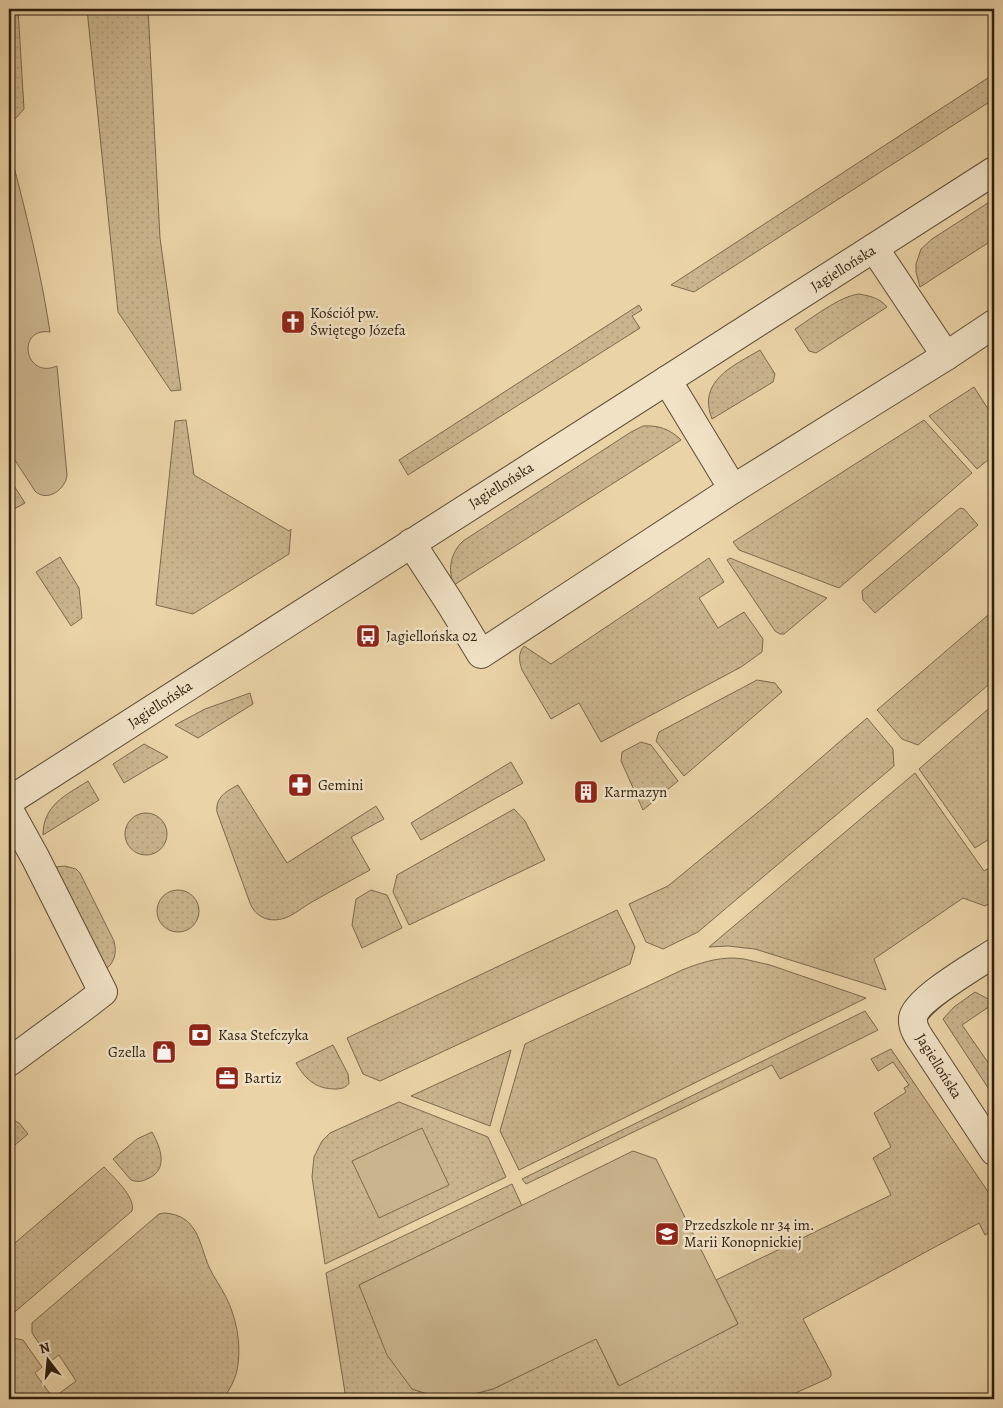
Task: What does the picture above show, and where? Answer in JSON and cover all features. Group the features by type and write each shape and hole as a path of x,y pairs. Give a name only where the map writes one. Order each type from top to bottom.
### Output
{"street":[{"name":"Jagiellońska","path":"9,801 994,171"},
{"path":"874,248 946,356"},
{"path":"411,543 481,654 733,489 994,324"},
{"path":"667,380 733,489"},
{"path":"9,810 35,857 102,992 86,1006 9,1062"},
{"name":"Jagiellońska","path":"994,953 926,999 916,1009 913,1020 922,1043 994,1151"}],"shaded area":[{"path":"9,9 18,9 24,109 14,120 9,121"},
{"path":"87,9 148,9 160,238 181,390 171,391 118,312"},
{"path":"994,74 994,99 694,292 671,285"},
{"path":"9,153 33,243 50,332 39,333 32,337 28,352 31,360 37,366 46,368 57,366 67,475 60,489 55,493 45,496 35,491 9,451"},
{"path":"994,199 994,239 920,287 916,264 921,249 932,239"},
{"path":"859,294 878,299 887,307 816,353 809,351 795,329 835,303"},
{"path":"639,305 642,310 632,316 640,328 408,475 399,460"},
{"path":"760,350 775,374 773,382 712,419 709,394 713,385 729,369"},
{"path":"974,387 992,415 994,414 994,455 977,469 929,416"},
{"path":"186,420 194,475 289,531 291,529 289,554 193,614 156,605 175,421"},
{"path":"924,420 972,473 839,588 739,550 733,542"},
{"path":"643,426 664,428 681,440 454,585 451,562 456,550 463,541"},
{"path":"9,478 25,503 9,512"},
{"path":"960,508 964,509 978,525 875,613 863,600 862,591"},
{"path":"60,557 79,588 82,618 71,626 36,572"},
{"path":"709,558 724,582 699,598 718,628 744,612 763,639 762,652 741,667 601,742 579,703 551,719 522,670 520,657 524,646 551,664"},
{"path":"730,558 827,598 784,634 780,634 775,631 727,560"},
{"path":"994,610 994,680 918,745 902,739 877,710"},
{"path":"757,680 775,683 782,692 684,776 656,741 659,732"},
{"path":"250,693 253,704 198,738 175,725 205,709"},
{"path":"994,704 994,836 975,848 919,769"},
{"path":"867,718 893,749 894,766 698,932 663,949 646,942 629,904 668,886 769,803"},
{"path":"641,742 651,745 678,781 643,810 621,761 622,752"},
{"path":"144,744 168,757 124,783 113,764"},
{"path":"511,762 523,783 421,840 411,823"},
{"path":"915,773 984,871 994,865 994,900 985,906 963,898 874,959 886,990 755,949 728,946 709,947"},
{"path":"88,781 99,800 43,835 44,825 51,808 64,796"},
{"path":"238,785 287,863 376,806 384,819 351,837 370,870 288,917 274,920 260,916 250,903 217,812 220,798"},
{"path":"514,809 525,821 545,860 409,925 393,892 397,875"},
{"path":"142,813 150,813 161,819 167,834 161,849 150,855 142,855 131,849 125,838 125,830 131,819"},
{"path":"65,866 76,869 80,873 114,941 114,957 111,964 105,970 55,867"},
{"path":"174,890 182,890 193,896 199,911 193,926 182,932 174,932 163,926 157,915 157,907 163,896"},
{"path":"371,890 387,895 402,928 362,948 352,925 356,899"},
{"path":"617,910 635,947 630,964 380,1081 363,1074 347,1038"},
{"path":"734,958 770,965 866,998 519,1170 500,1131 525,1044 682,970 708,961"},
{"path":"975,992 990,1000 993,1004 962,1025 994,1071 994,1097 943,1019 954,1007"},
{"path":"865,1011 878,1030 780,1079 772,1065 526,1184 522,1179"},
{"path":"333,1045 348,1074 349,1083 339,1089 328,1089 312,1082 303,1074 296,1063"},
{"path":"891,1049 994,1198 994,1222 992,1231 985,1235 979,1223 803,1319 831,1372 829,1378 782,1399 454,1399 493,1389 596,1338 618,1385 738,1324 716,1280 891,1195 873,1158 891,1147 874,1113 906,1092 904,1088 909,1085 893,1062 878,1071 871,1059"},
{"path":"511,1050 490,1126 411,1096"},
{"path":"399,1102 488,1137 506,1177 325,1264 312,1177 314,1157 322,1141 330,1133"},
{"path":"9,1118 19,1123 28,1134 9,1150"},
{"path":"422,1128 449,1185 379,1218 352,1161"},
{"path":"152,1132 160,1152 161,1164 154,1175 145,1180 131,1180 113,1159 137,1139"},
{"path":"633,1151 656,1159 738,1324 619,1386 596,1339 493,1389 454,1399 443,1399 412,1389 387,1355 359,1285"},
{"path":"104,1167 131,1200 132,1211 9,1317 9,1248"},
{"path":"512,1184 522,1206 359,1285 412,1389 443,1399 346,1399 326,1273"},
{"path":"164,1213 184,1219 196,1232 209,1267 233,1313 237,1330 239,1356 233,1383 223,1399 9,1399 9,1342 13,1338 23,1340 42,1367 35,1373 53,1398 76,1381 59,1355 51,1361 32,1333 32,1323 159,1214"}],"place":[{"name":"Kościół pw. Świętego Józefa","path":"293,322"},
{"name":"Jagiellońska 02","path":"368,636"},
{"name":"Gemini","path":"300,785"},
{"name":"Karmazyn","path":"586,792"},
{"name":"Kasa Stefczyka","path":"200,1035"},
{"name":"Gzella","path":"164,1052"},
{"name":"Bartiz","path":"227,1078"},
{"name":"Przedszkole nr 34 im. Marii Konopnickiej","path":"667,1234"}]}
